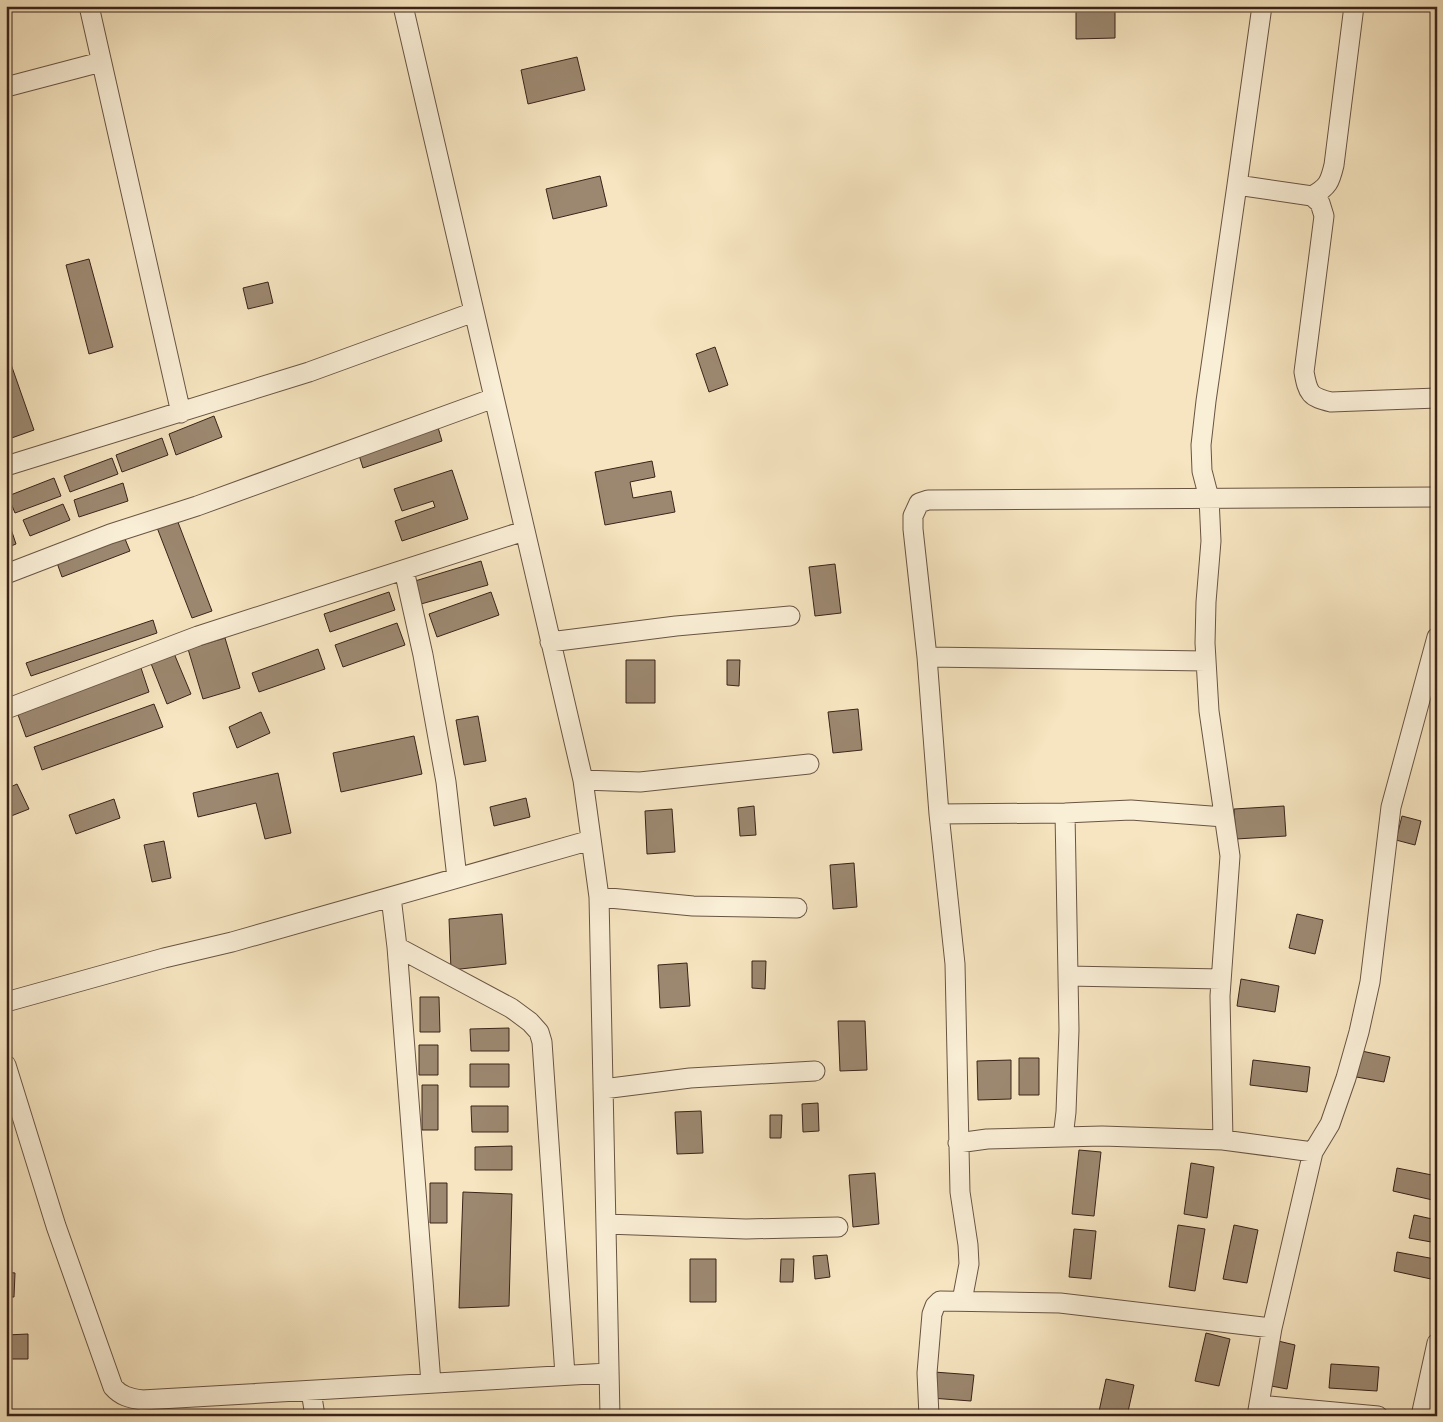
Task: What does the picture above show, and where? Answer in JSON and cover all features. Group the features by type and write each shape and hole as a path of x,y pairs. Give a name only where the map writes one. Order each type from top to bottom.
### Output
{"street":[{"path":"89,6 180,413"},
{"path":"403,6 583,780 598,897 610,1416"},
{"path":"1223,1140 1220,996 1230,856 1209,711 1206,661 1206,602 1211,541 1209,498 1202,471 1201,445 1262,6"},
{"path":"1312,196 1323,190 1330,182 1334,165 1354,6"},
{"path":"6,87 101,62"},
{"path":"1238,185 1312,196 1320,203 1324,216 1304,372 1307,389 1315,398 1331,402 1437,398"},
{"path":"6,466 309,372 474,312"},
{"path":"6,574 110,534 197,506 494,398"},
{"path":"962,1301 969,1264 960,1192 955,964 939,814 927,657 912,529 913,516 918,503 928,500 1437,497"},
{"path":"6,709 198,636 524,531"},
{"path":"404,570 423,655 446,782 457,878"},
{"path":"550,642 676,626 790,616"},
{"path":"1378,1416 1258,1411 1272,1328 1313,1152 1330,1124 1359,1032 1370,982 1391,808 1437,637"},
{"path":"927,657 1206,661"},
{"path":"583,780 640,782 809,764"},
{"path":"939,814 1066,813 1131,810 1224,817"},
{"path":"1063,1137 1066,1112 1069,1030 1066,813"},
{"path":"6,1002 164,958 232,942 590,840"},
{"path":"391,897 397,947 431,1383"},
{"path":"598,897 693,906 797,908"},
{"path":"397,947 511,1008 530,1022 539,1032 542,1042 565,1375"},
{"path":"1068,976 1221,979"},
{"path":"6,1065 56,1226 112,1387 120,1394 142,1400 608,1372"},
{"path":"603,1089 690,1078 815,1071"},
{"path":"958,1143 987,1139 1102,1136 1223,1140 1313,1152"},
{"path":"606,1224 746,1229 838,1227"},
{"path":"929,1416 927,1373 932,1314 934,1306 940,1301 1060,1303 1272,1328"},
{"path":"1421,1416 1436,1346"},
{"path":"311,1391 315,1416"}],"building":[{"path":"1115,10 1115,38 1076,39 1076,11"},
{"path":"577,57 585,90 528,104 521,70"},
{"path":"600,176 607,206 553,219 546,189"},
{"path":"89,259 113,347 89,354 66,265"},
{"path":"268,282 273,303 248,309 243,288"},
{"path":"715,347 728,385 709,392 696,354"},
{"path":"6,350 34,430 6,440"},
{"path":"214,416 222,437 176,455 169,434"},
{"path":"437,424 442,441 363,468 358,452"},
{"path":"162,438 168,455 122,472 116,455"},
{"path":"112,458 118,474 70,492 64,476"},
{"path":"652,461 655,477 630,482 633,498 671,491 675,512 605,525 595,472"},
{"path":"452,470 468,519 402,541 395,521 435,507 433,501 402,511 394,489"},
{"path":"54,478 61,496 15,513 8,496"},
{"path":"123,483 128,501 79,517 74,500"},
{"path":"63,504 70,520 30,536 23,520"},
{"path":"176,517 212,611 192,618 156,525"},
{"path":"10,526 16,544 6,548 6,527"},
{"path":"123,534 130,551 62,577 56,560"},
{"path":"481,561 488,585 421,604 415,581"},
{"path":"835,564 841,613 815,616 809,567"},
{"path":"389,592 395,610 330,632 324,614"},
{"path":"491,592 499,615 437,637 429,614"},
{"path":"153,620 157,633 31,676 26,663"},
{"path":"397,623 405,645 343,667 335,645"},
{"path":"225,638 240,688 203,699 188,649"},
{"path":"318,649 325,669 259,692 252,673"},
{"path":"173,651 191,694 167,704 150,661"},
{"path":"626,660 655,660 655,703 626,703"},
{"path":"727,660 740,660 739,686 727,685"},
{"path":"141,668 149,692 26,737 17,712"},
{"path":"154,704 163,727 42,770 34,747"},
{"path":"858,709 862,750 833,753 828,712"},
{"path":"261,712 270,733 237,748 229,727"},
{"path":"478,716 486,761 464,765 456,720"},
{"path":"414,736 422,774 341,792 333,753"},
{"path":"278,773 291,833 265,839 256,803 198,817 193,793"},
{"path":"17,784 29,809 6,818 6,789"},
{"path":"526,798 530,817 494,826 490,807"},
{"path":"114,799 120,818 76,834 69,815"},
{"path":"754,806 756,835 740,836 738,808"},
{"path":"1284,806 1286,836 1236,839 1234,809"},
{"path":"672,809 675,852 647,854 645,811"},
{"path":"1402,816 1421,821 1415,845 1396,840"},
{"path":"164,841 171,878 152,882 144,845"},
{"path":"854,863 857,907 833,909 830,865"},
{"path":"502,914 506,964 451,970 449,919"},
{"path":"1297,914 1323,920 1315,954 1289,948"},
{"path":"752,961 766,961 765,989 752,988"},
{"path":"687,963 690,1006 660,1008 658,965"},
{"path":"1241,979 1279,986 1275,1012 1237,1006"},
{"path":"420,997 439,997 440,1032 420,1032"},
{"path":"838,1021 865,1021 867,1070 840,1071"},
{"path":"509,1028 509,1051 471,1051 470,1029"},
{"path":"419,1045 438,1045 438,1075 419,1075"},
{"path":"1357,1050 1390,1057 1384,1082 1351,1076"},
{"path":"1019,1058 1039,1058 1039,1095 1019,1095"},
{"path":"1011,1060 1011,1099 978,1100 977,1061"},
{"path":"1253,1060 1310,1067 1307,1092 1250,1085"},
{"path":"470,1064 509,1064 509,1087 470,1087"},
{"path":"422,1085 438,1085 438,1130 422,1130"},
{"path":"818,1103 819,1131 803,1132 802,1104"},
{"path":"471,1106 508,1106 508,1132 472,1132"},
{"path":"701,1111 703,1153 677,1154 675,1112"},
{"path":"770,1115 782,1115 781,1138 770,1138"},
{"path":"512,1146 512,1170 475,1170 475,1147"},
{"path":"1079,1150 1101,1152 1094,1216 1072,1214"},
{"path":"1191,1163 1214,1167 1207,1218 1184,1214"},
{"path":"1397,1168 1437,1176 1437,1201 1393,1191"},
{"path":"875,1173 879,1224 853,1227 849,1175"},
{"path":"430,1183 447,1183 447,1223 430,1223"},
{"path":"463,1192 512,1194 509,1306 459,1308"},
{"path":"1414,1215 1437,1220 1437,1243 1409,1238"},
{"path":"1178,1225 1205,1229 1195,1291 1169,1287"},
{"path":"1234,1225 1258,1230 1247,1283 1223,1279"},
{"path":"1074,1229 1096,1231 1091,1279 1069,1277"},
{"path":"1397,1252 1435,1259 1431,1279 1394,1271"},
{"path":"827,1255 830,1277 815,1279 813,1256"},
{"path":"690,1259 716,1259 716,1302 690,1302"},
{"path":"781,1259 794,1259 793,1282 780,1282"},
{"path":"6,1272 15,1273 14,1297 6,1297"},
{"path":"1206,1333 1230,1339 1219,1386 1195,1381"},
{"path":"28,1334 28,1359 6,1359 6,1335"},
{"path":"1274,1340 1295,1345 1287,1389 1266,1385"},
{"path":"1331,1364 1379,1367 1377,1391 1329,1388"},
{"path":"934,1372 974,1375 971,1401 931,1398"},
{"path":"1106,1379 1134,1385 1127,1416 1098,1416"}]}
